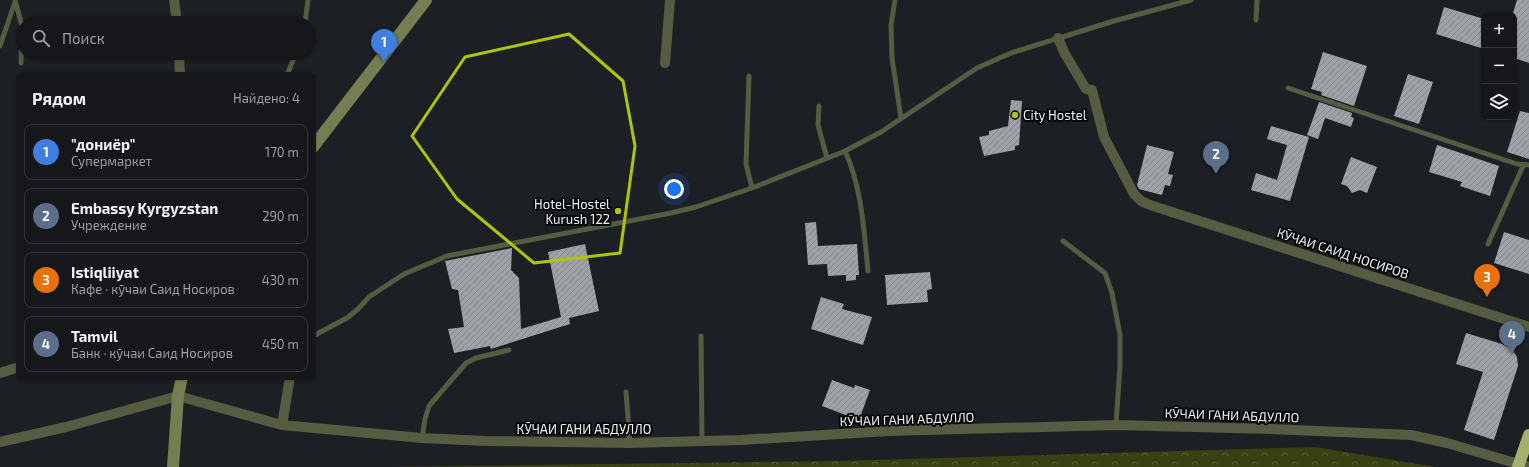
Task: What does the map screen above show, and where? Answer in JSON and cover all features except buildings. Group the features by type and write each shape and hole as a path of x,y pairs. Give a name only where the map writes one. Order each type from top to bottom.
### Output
{"highway":[{"path":"1522,466 1529,435"}],"main road":[{"path":"316,143 426,0"},
{"path":"173,467 178,396 181,380"}],"street":[{"path":"174,0 176,16"},
{"path":"665,63 670,0"},
{"name":"КӮЧАИ САИД НОСИРОВ","path":"1058,38 1065,54 1086,89 1092,90 1104,137 1134,194 1141,201 1529,327"},
{"path":"179,60 180,72"},
{"path":"0,373 16,368"},
{"path":"282,425 290,380"},
{"path":"0,442 66,427 178,396"},
{"name":"КӮЧАИ ГАНИ АБДУЛЛО","path":"178,396 282,425 422,438 486,441 630,443 741,440 889,431 1116,425 1270,429 1411,435 1447,443 1522,466"}],"lane":[{"path":"0,46 15,0"},
{"path":"15,0 19,16"},
{"path":"306,16 308,0"},
{"path":"895,0 891,25 892,58 902,118"},
{"path":"316,334 347,318 358,310 369,297 404,274 447,256 671,213 696,207 752,188 845,151 880,132 977,68 1010,53 1191,0"},
{"path":"1256,20 1257,0"},
{"path":"288,72 293,60"},
{"path":"749,76 746,164 752,188"},
{"path":"1288,88 1523,166 1529,165"},
{"path":"818,106 818,125 827,158"},
{"path":"845,151 852,167 858,196 868,271"},
{"path":"1488,244 1523,166"},
{"path":"1063,241 1105,273 1112,293 1120,335 1120,366 1116,425"},
{"path":"701,336 702,441"},
{"path":"422,438 429,406 466,363 476,358 509,350"},
{"path":"626,392 630,443"}],"highlighted area":[{"path":"569,34 623,81 635,146 620,253 534,263 457,199 412,136 465,57"}],"green space":[{"path":"1315,447 1436,467 385,467 838,461"}],"place":[{"name":"\"дониёр\"","path":"384,62"},
{"name":"City Hostel","path":"1015,115"},
{"name":"Embassy Kyrgyzstan","path":"1216,174"},
{"name":"Hotel-Hostel Kurush 122","path":"618,211"},
{"name":"Istiqliiyat","path":"1487,297"},
{"name":"Tamvil","path":"1512,354"}]}
